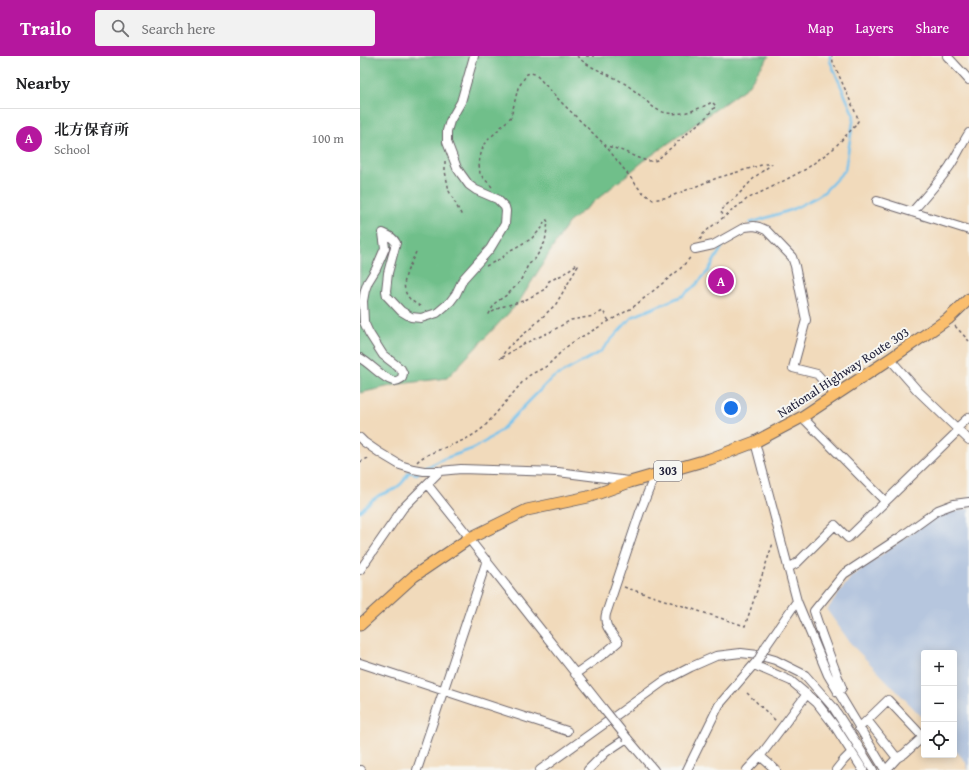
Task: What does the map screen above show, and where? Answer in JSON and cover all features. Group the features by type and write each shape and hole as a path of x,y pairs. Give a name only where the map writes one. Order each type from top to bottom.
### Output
{"highway":[{"name":"National Highway Route 303","path":"360,625 414,576 470,538 527,510 588,496 630,482 710,459 755,442 802,417 948,319 969,299"}],"street":[{"path":"360,358 392,381 398,381 402,378 403,373 401,369 383,355 364,322 363,301 365,290 385,248 383,233 394,239 396,243 388,272 386,291 387,296 401,311 411,317 421,318 438,313 450,302 456,294 463,279 490,249 505,224 506,211 501,202 469,185 457,168 447,142 447,131 450,121 462,102 474,56"},
{"path":"947,56 969,80"},
{"path":"912,212 949,166 969,133"},
{"path":"876,201 969,230"},
{"path":"695,249 713,245 745,227 760,227 766,230 792,257 806,320 793,368 817,374 836,395"},
{"path":"890,359 918,391 969,440"},
{"path":"802,417 885,501"},
{"path":"788,568 797,563 835,525 848,538 969,417"},
{"path":"360,438 400,465 424,471 461,469 558,472 630,482"},
{"path":"755,442 797,601 828,675 838,693 859,728 886,770 897,758 904,754 923,736 888,700 859,728"},
{"path":"360,570 403,508 440,471"},
{"path":"575,674 618,642 606,626 604,620 640,512 652,482 651,476"},
{"path":"427,484 575,674 654,770"},
{"path":"838,693 842,688 814,611 844,574 902,536 938,510 954,504 969,502"},
{"path":"417,770 487,560"},
{"path":"687,770 719,705 756,663 797,601"},
{"path":"540,770 664,681 716,656 741,653 758,655 775,660 805,675 833,707 873,770"},
{"path":"360,663 567,731"},
{"path":"756,663 791,681 817,703 834,725 863,770"},
{"path":"746,770 760,756 807,694"},
{"path":"867,720 897,758"},
{"path":"588,770 606,752 627,738"},
{"path":"836,770 851,753"},
{"path":"760,756 776,770"}],"path":[{"path":"577,56 591,66 622,82 654,108 663,112 678,114 703,107 712,102 716,106 706,117 657,160 646,161 605,145"},
{"path":"586,56 594,56"},
{"path":"413,469 417,462 426,455 467,439 478,432 485,426 526,378 547,366 565,348 576,340 632,308 679,270 689,259 703,234 724,216 747,199 806,169 833,149 858,121 833,62 832,56"},
{"path":"492,187 480,174 479,164 484,144 511,117 518,88 527,74 531,73 540,78 561,102 605,145 641,191 653,200 670,197 717,178 765,164 772,164 756,176 724,207 721,212 724,216"},
{"path":"445,157 445,171 450,191 462,216"},
{"path":"484,267 502,258 509,251 531,239 543,227 544,221 547,220 545,242 535,259 528,265 518,284 496,303 489,314 501,307 523,302 545,289 549,281 562,275 575,265 577,264 578,266 556,304 530,329 508,347 500,359 521,345 550,332 571,320 594,316 603,311 609,321"},
{"path":"416,252 407,272 405,289 406,294 411,300 420,306 428,316"},
{"path":"948,319 969,341"},
{"path":"360,462 379,452"},
{"path":"616,584 745,626 770,551 776,535 779,532"},
{"path":"747,693 777,722"}],"shaded area":[{"path":"969,508 969,770 967,770 966,762 957,752 957,650 921,650 921,716 852,645 827,610 851,577 935,516"}],"green space":[{"path":"360,56 769,56 747,87 645,160 568,223 519,302 447,378 399,384 360,393"}],"waterway":[{"path":"750,223 791,210 815,198 824,192 845,170 854,116 830,61 830,56"},
{"path":"425,468 443,459 472,449 486,441 501,430 551,379 600,352 632,317 682,296 696,285 708,271 725,242"},
{"path":"360,511 378,496 395,489 402,483 409,472 417,474 419,472"}],"place":[{"name":"北方保育所","path":"721,281"}]}
